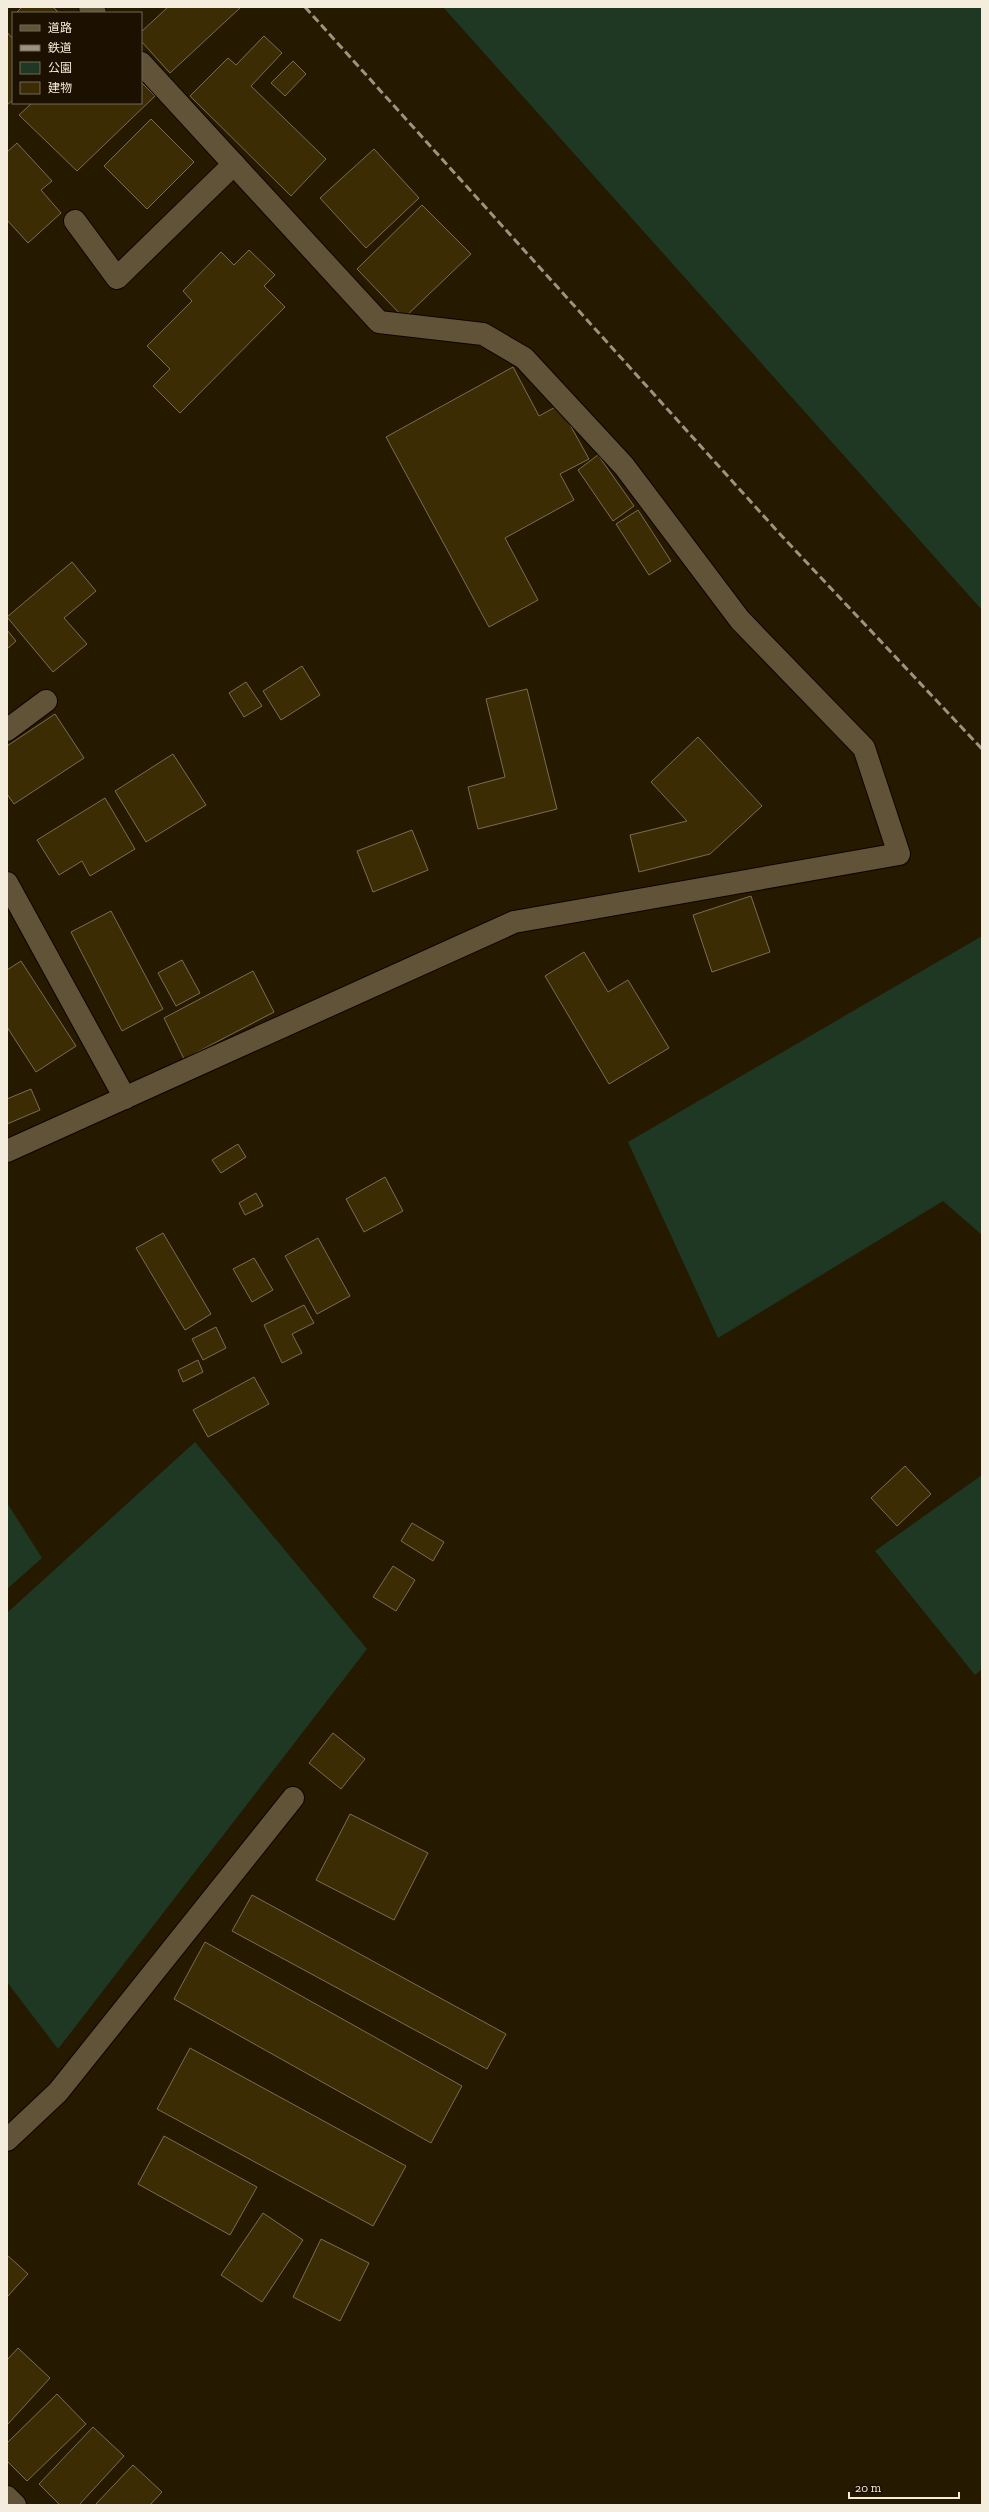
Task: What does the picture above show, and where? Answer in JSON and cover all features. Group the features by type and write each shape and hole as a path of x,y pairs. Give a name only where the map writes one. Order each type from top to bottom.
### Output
{"street":[{"path":"7,1151 514,922 899,854 864,748 740,620 624,466 524,358 482,334 379,322 142,64"},
{"path":"75,220 117,278 234,164"},
{"path":"7,730 46,700"},
{"path":"7,883 125,1098"},
{"path":"7,2140 58,2092 293,1798"},
{"path":"7,2497 16,2505"}],"green space":[{"path":"443,7 982,7 982,610"},
{"path":"982,936 982,1235 943,1201 718,1338 628,1142"},
{"path":"195,1442 367,1649 58,2049 7,1982 7,1613"},
{"path":"982,1475 982,1669 975,1675 875,1551"},
{"path":"7,1503 42,1558 7,1589"}],"building":[{"path":"22,7 53,7 58,12 17,12"},
{"path":"168,7 241,7 170,73 142,42 142,31"},
{"path":"7,32 12,38 12,101 7,105"},
{"path":"264,36 282,53 251,86 326,159 291,196 190,96 228,58 236,65"},
{"path":"293,61 306,74 285,96 271,83"},
{"path":"142,83 155,96 77,171 19,115 31,104 142,104"},
{"path":"151,119 194,162 147,209 104,166"},
{"path":"17,143 52,181 41,190 61,213 28,243 7,220 7,152"},
{"path":"374,149 419,198 366,248 320,198"},
{"path":"422,205 471,254 404,318 357,269"},
{"path":"249,250 275,275 264,286 285,307 180,413 153,386 170,369 147,346 192,301 183,291 221,252 234,265"},
{"path":"513,367 539,416 559,405 589,459 560,474 574,500 505,538 538,600 489,627 386,437"},
{"path":"598,455 634,506 613,521 578,470"},
{"path":"638,510 671,561 649,575 616,524"},
{"path":"72,562 96,591 64,618 87,644 53,672 7,617"},
{"path":"7,630 16,641 7,649"},
{"path":"302,666 320,695 281,720 263,691"},
{"path":"246,682 262,706 244,717 229,693"},
{"path":"527,689 557,809 478,829 468,787 505,777 486,699"},
{"path":"55,714 84,758 14,804 7,794 7,746"},
{"path":"698,737 762,806 710,854 639,872 630,835 687,821 651,782"},
{"path":"173,754 206,805 146,842 115,791"},
{"path":"105,798 135,849 90,876 82,861 59,875 37,840"},
{"path":"412,830 428,870 373,892 357,851"},
{"path":"751,896 770,952 712,972 693,915"},
{"path":"111,911 163,1009 122,1031 71,932"},
{"path":"584,952 608,992 628,980 669,1048 609,1084 545,976"},
{"path":"182,960 200,993 176,1006 158,973"},
{"path":"21,961 76,1046 36,1072 7,1027 7,970"},
{"path":"253,971 274,1012 184,1059 164,1018"},
{"path":"31,1089 40,1110 7,1124 7,1099"},
{"path":"238,1144 246,1157 221,1173 212,1160"},
{"path":"385,1177 403,1211 364,1232 346,1199"},
{"path":"256,1193 263,1206 245,1215 239,1203"},
{"path":"163,1233 211,1314 185,1330 136,1248"},
{"path":"318,1238 350,1296 317,1314 285,1256"},
{"path":"254,1258 273,1290 252,1302 233,1269"},
{"path":"304,1305 314,1323 292,1334 302,1353 282,1363 264,1325"},
{"path":"216,1327 226,1348 203,1360 192,1339"},
{"path":"198,1360 203,1372 183,1382 178,1370"},
{"path":"254,1377 269,1404 208,1437 193,1410"},
{"path":"905,1466 931,1494 897,1526 871,1498"},
{"path":"412,1523 444,1542 433,1561 401,1541"},
{"path":"393,1566 415,1580 396,1611 373,1597"},
{"path":"333,1733 365,1759 341,1789 309,1763"},
{"path":"350,1814 428,1853 394,1920 316,1880"},
{"path":"252,1895 506,2034 487,2069 232,1931"},
{"path":"205,1942 462,2086 431,2143 174,1999"},
{"path":"190,2048 406,2166 373,2226 157,2109"},
{"path":"164,2136 257,2187 230,2235 138,2184"},
{"path":"263,2213 303,2240 262,2302 221,2275"},
{"path":"321,2239 369,2263 340,2321 293,2297"},
{"path":"7,2255 28,2274 7,2297"},
{"path":"18,2348 50,2378 7,2425 7,2360"},
{"path":"57,2394 86,2424 27,2481 7,2461 7,2443"},
{"path":"93,2427 124,2456 79,2505 60,2505 39,2484"},
{"path":"133,2465 162,2492 150,2505 95,2505"}],"railway":[{"path":"305,7 779,533 982,749"}]}
